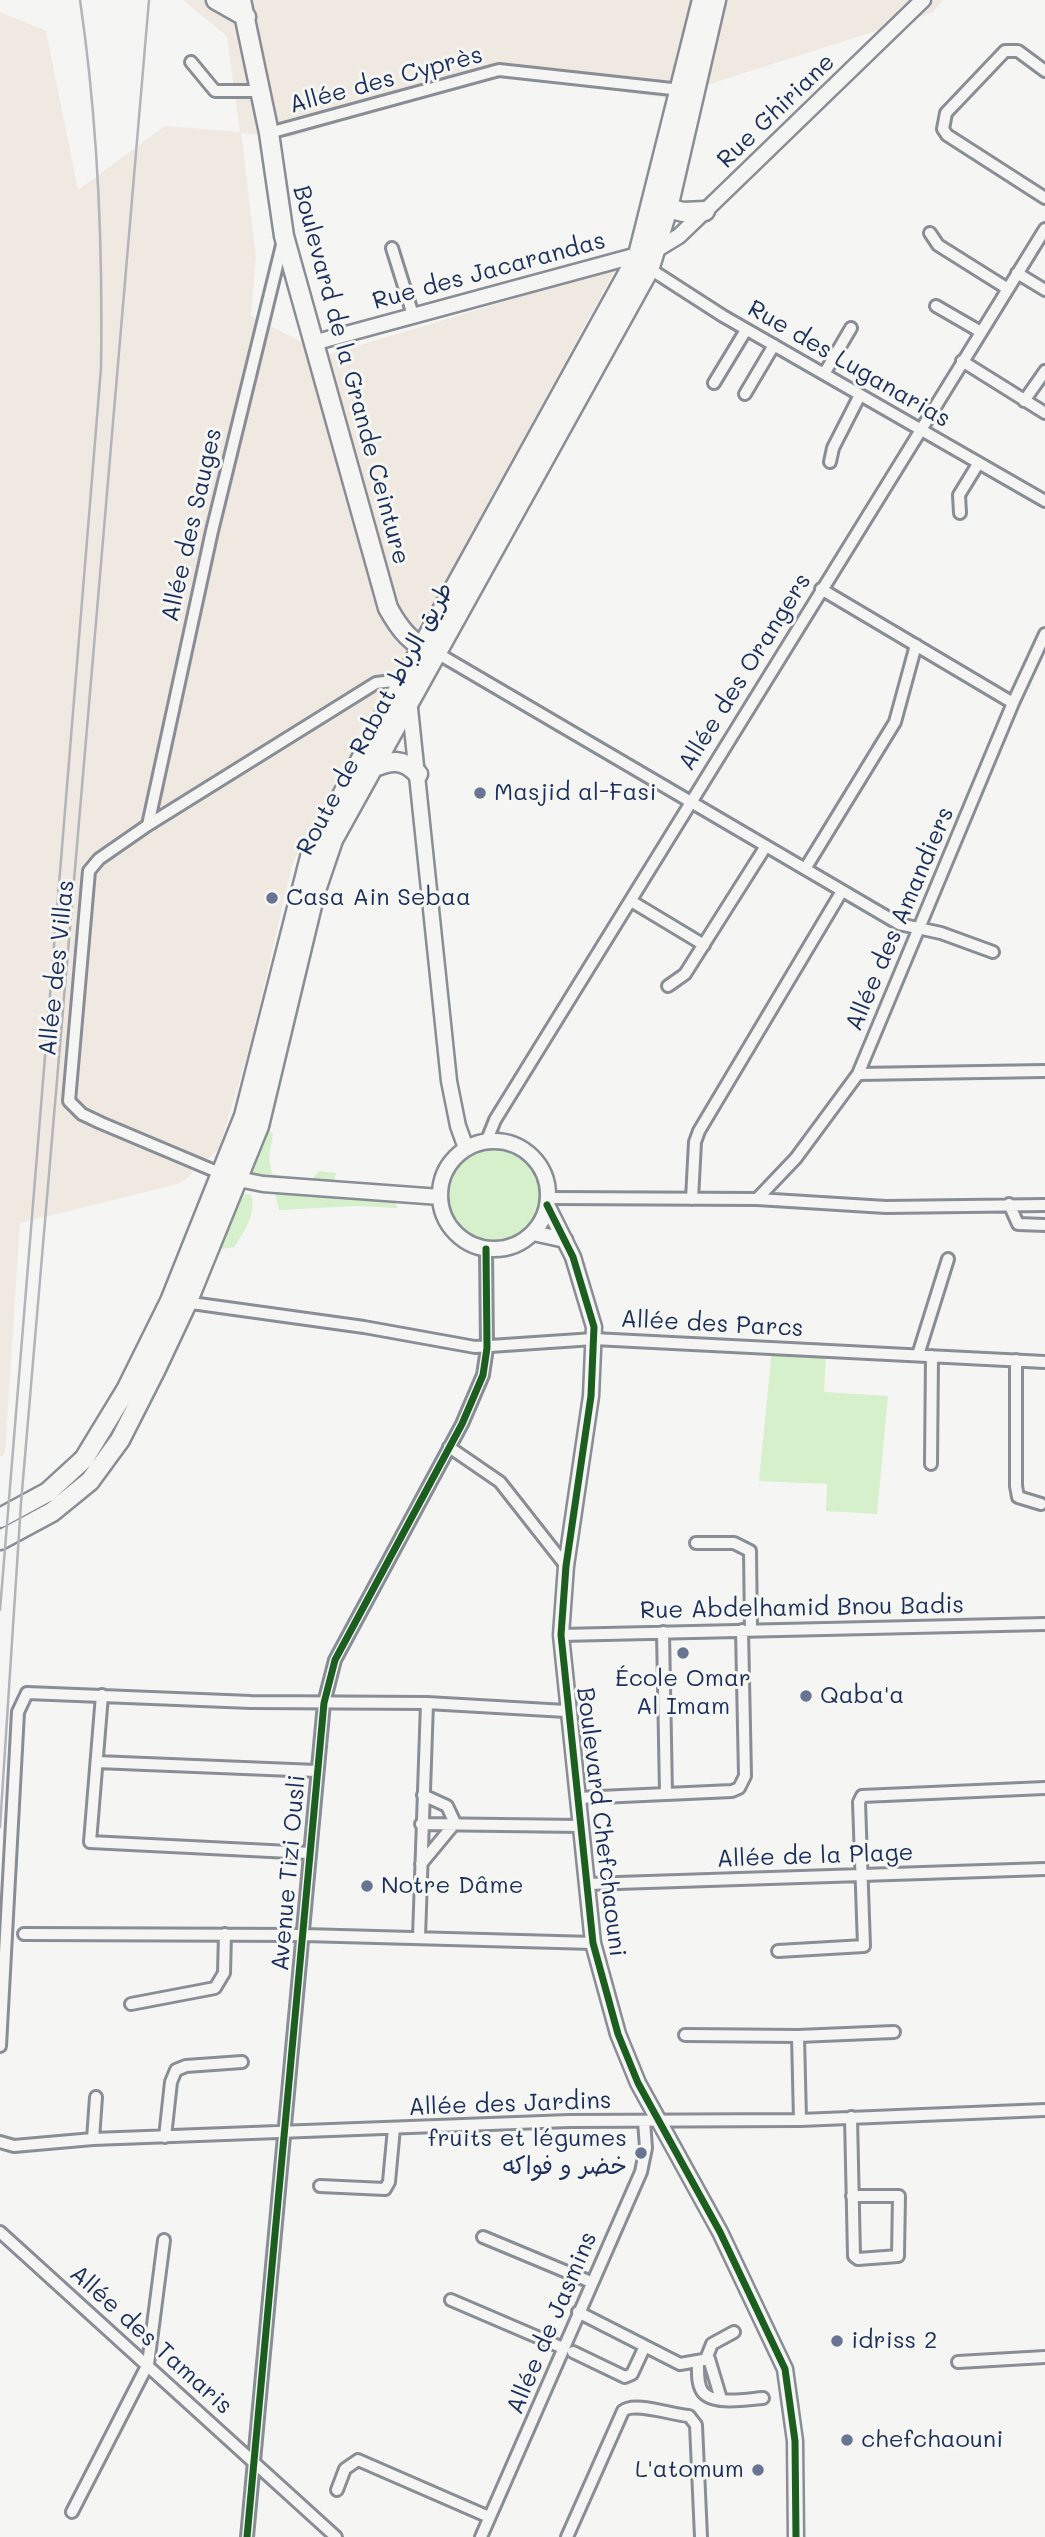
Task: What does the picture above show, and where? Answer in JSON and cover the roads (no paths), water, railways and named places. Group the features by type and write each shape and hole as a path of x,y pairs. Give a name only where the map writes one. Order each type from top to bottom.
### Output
{"main road":[{"name":"Boulevard de la Grande Ceinture","path":"216,0 243,8 269,133 284,236 388,608 399,627 430,651"},
{"path":"643,262 702,0"},
{"name":"Route de Rabat طريق الرباط","path":"230,1177 310,857 430,651 643,262 656,250 716,0"},
{"path":"668,208 683,212 705,211"},
{"name":"Route de Rabat طريق الرباط","path":"0,1541 52,1513 100,1469 128,1424 230,1177 267,1097 325,861 372,768 406,692"},
{"path":"372,768 387,761 401,762 418,774"},
{"name":"Route de Rabat طريق الرباط","path":"0,1518 48,1492 84,1459 179,1302"}],"street":[{"name":"Rue Ghiriane","path":"656,250 679,236 923,0"},
{"path":"1045,71 1018,51 1004,51 946,113 943,129 947,135 1045,198"},
{"path":"191,62 215,91 260,91"},
{"name":"Allée des Cyprès","path":"269,133 499,71 681,90"},
{"name":"Allée des Orangers","path":"487,1140 495,1120 690,801 1045,229"},
{"path":"930,233 938,245 1008,289"},
{"name":"Allée des Sauges","path":"148,825 212,531 284,236"},
{"path":"391,248 412,315"},
{"name":"Rue des Jacarandas","path":"313,343 412,315 643,262"},
{"name":"Rue des Luganarias","path":"643,262 746,330 1045,501"},
{"path":"1017,274 1045,290"},
{"path":"936,306 981,332"},
{"path":"824,374 851,328"},
{"path":"714,383 746,330"},
{"path":"745,394 774,345"},
{"path":"962,361 1045,413"},
{"path":"1024,401 1045,371"},
{"path":"830,462 833,447 860,395"},
{"path":"960,513 959,495 978,464"},
{"path":"821,589 1013,703"},
{"name":"Allée des Amandiers","path":"757,1199 796,1158 858,1074 1013,703 1045,634"},
{"path":"805,869 895,722 916,645"},
{"path":"430,651 899,924 957,938 993,952"},
{"name":"Allée des Villas","path":"406,692 394,681 376,683 148,825 99,859 87,878 69,1101 92,1119 230,1177 263,1185 440,1197"},
{"path":"406,692 418,774 449,1081 458,1126 466,1148"},
{"path":"668,986 681,979 766,846"},
{"path":"692,1199 695,1142 699,1131 842,891"},
{"path":"631,901 704,945"},
{"path":"858,1074 1045,1071"},
{"path":"487,1140 503,1141 531,1155 547,1182 548,1202 533,1233 512,1246 486,1248 459,1237 442,1212 440,1197 447,1169 466,1148 487,1140"},
{"path":"548,1202 757,1199 886,1207 1045,1205"},
{"name":"Boulevard Chefchaouni","path":"548,1202 581,1278 594,1339 591,1396 566,1566 561,1635 566,1711 593,1943 618,2034 651,2122 720,2232 785,2369 794,2441 796,2537"},
{"path":"1009,1205 1018,1224 1045,1225"},
{"path":"533,1233 565,1240"},
{"name":"Avenue Tizi Ousli","path":"247,2537 324,1703 335,1660 449,1447 484,1375 487,1348 486,1248"},
{"path":"918,1355 948,1259"},
{"name":"Allée des Parcs","path":"179,1302 487,1348 594,1339 1045,1362"},
{"path":"931,1464 932,1356"},
{"path":"1016,1360 1016,1486 1018,1497 1041,1504"},
{"path":"449,1447 500,1482 566,1566"},
{"path":"578,1798 732,1791 743,1782 750,1551 734,1543 696,1542"},
{"name":"Rue Abdelhamid Bnou Badis","path":"561,1635 1045,1624"},
{"path":"663,1632 666,1794"},
{"path":"0,2046 20,1703 24,1696 31,1692 324,1703 427,1703 566,1711"},
{"path":"102,1695 90,1842 310,1853"},
{"path":"419,1937 427,1703"},
{"path":"97,1762 317,1771"},
{"path":"778,1951 864,1947 862,1797 1045,1788"},
{"path":"423,1795 447,1806 455,1823"},
{"path":"421,1864 455,1823"},
{"path":"421,1824 581,1826"},
{"name":"Allée de la Plage","path":"587,1884 1045,1870"},
{"path":"24,1934 304,1934 593,1943"},
{"path":"131,2004 215,1988 224,1973 225,1934"},
{"path":"685,2035 798,2036 894,2032"},
{"path":"798,2036 800,2120"},
{"path":"164,2137 171,2082 176,2070 186,2066 242,2062"},
{"path":"93,2139 96,2097"},
{"name":"Allée des Jardins","path":"0,2142 19,2146 93,2139 569,2121 800,2120 1045,2110"},
{"path":"851,2117 852,2196 855,2258 898,2256 899,2196 852,2196"},
{"name":"Allée de Jasmins","path":"481,2537 568,2350 591,2282 641,2172 651,2122"},
{"path":"320,2186 385,2189 389,2182 394,2128"},
{"name":"Allée des Tamaris","path":"0,2232 336,2537"},
{"path":"483,2237 591,2282"},
{"path":"72,2512 148,2364 164,2240"},
{"path":"452,2300 625,2377 632,2374 645,2346"},
{"path":"579,2312 680,2364 702,2360 713,2364 721,2399"},
{"path":"734,2332 712,2344 702,2360 702,2392 721,2399 763,2398"},
{"path":"958,2362 1045,2357"},
{"path":"567,2537 623,2411 636,2406 689,2416 696,2425 701,2537"},
{"path":"337,2490 345,2469 358,2460 489,2517"}],"railway":[{"path":"0,1610 101,368 98,183 80,0"},
{"path":"0,1827 21,1503 149,0"}],"place":[{"name":"Masjid al-Fasi","path":"480,793"},
{"name":"Casa Ain Sebaa","path":"272,898"},
{"name":"École Omar Al Imam","path":"683,1653"},
{"name":"Qaba'a","path":"806,1696"},
{"name":"Notre Dâme","path":"367,1886"},
{"name":"fruits et légumes خضر و فواكه","path":"641,2153"},
{"name":"idriss 2","path":"837,2341"},
{"name":"chefchaouni","path":"847,2440"},
{"name":"L'atomum","path":"758,2470"}]}
